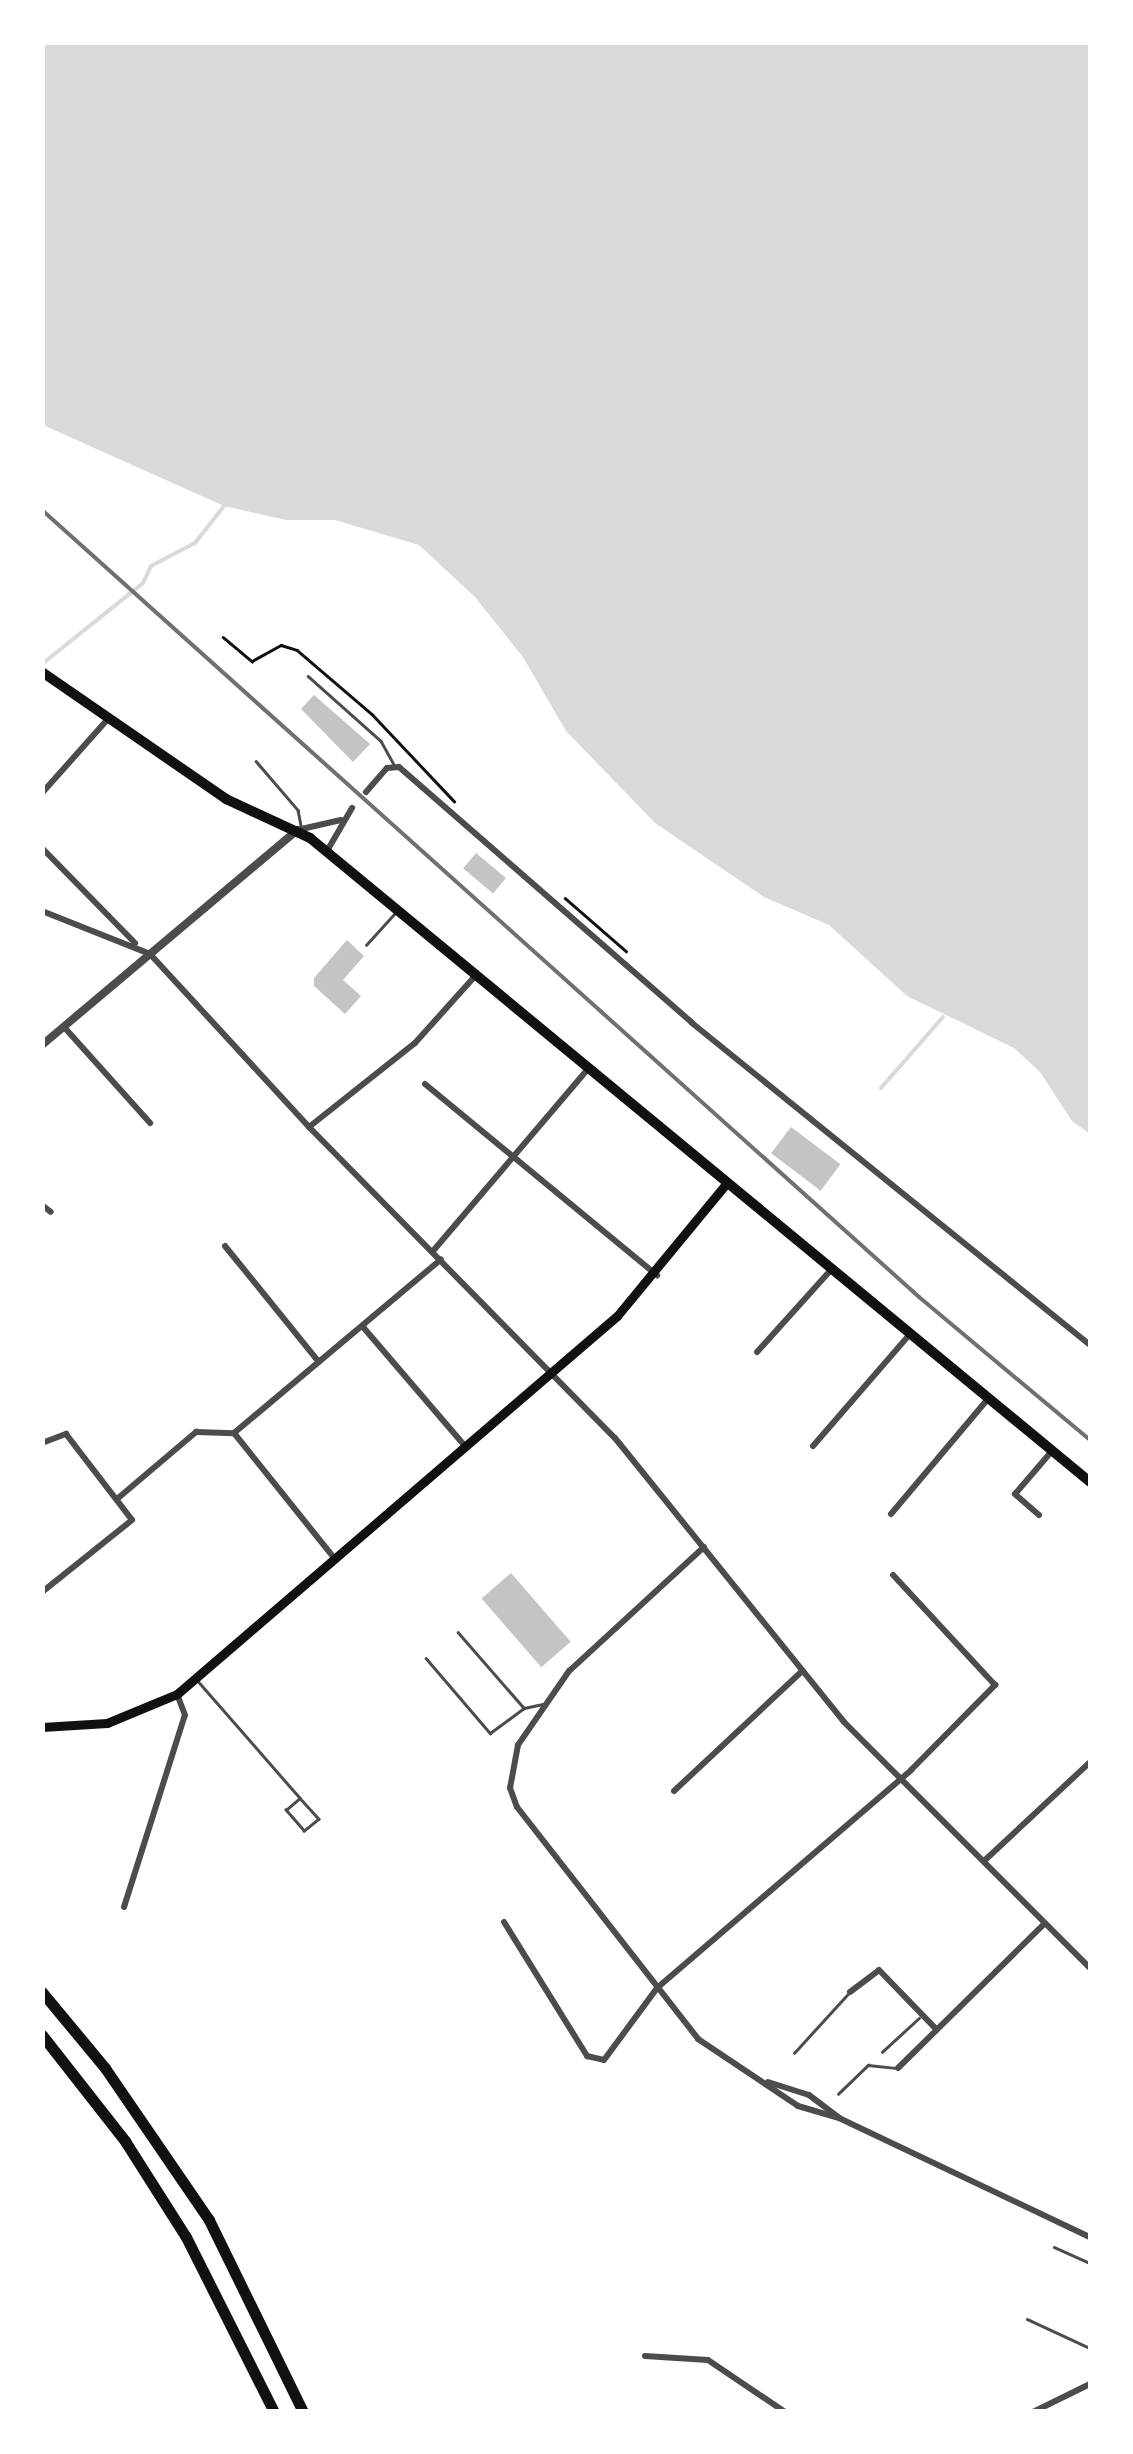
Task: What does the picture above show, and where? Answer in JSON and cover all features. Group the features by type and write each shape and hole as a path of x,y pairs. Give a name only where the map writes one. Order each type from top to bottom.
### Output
{"highway":[{"path":"42,1992 106,2068 209,2220 303,2412"},
{"path":"42,2035 125,2142 186,2237 274,2412"}],"main road":[{"path":"42,672 226,799 297,830 327,851 830,1271 1090,1482"},
{"path":"42,1726 108,1723 176,1694 466,1447 657,1275 726,1184"}],"street":[{"path":"42,793 108,719"},
{"path":"366,792 394,766 787,1102 1090,1345"},
{"path":"327,851 352,808"},
{"path":"42,1045 297,830 342,820"},
{"path":"42,848 150,954 309,1127 552,1372 704,1547 800,1672 1090,1968"},
{"path":"42,911 136,944"},
{"path":"309,1127 415,1042 476,975"},
{"path":"64,1027 150,1123"},
{"path":"432,1251 588,1069"},
{"path":"424,1084 657,1275"},
{"path":"42,1206 51,1212"},
{"path":"225,1246 319,1362"},
{"path":"118,1498 196,1432 234,1433 441,1259"},
{"path":"757,1352 830,1271"},
{"path":"363,1327 466,1447"},
{"path":"813,1446 909,1335"},
{"path":"890,1514 988,1399"},
{"path":"234,1433 335,1559"},
{"path":"42,1443 66,1434 118,1498 131,1524 42,1592"},
{"path":"1039,1515 1014,1494 1052,1451"},
{"path":"704,1547 596,1643 544,1704 513,1759 513,1798 657,1988 709,2049 809,2111 839,2118 1090,2237"},
{"path":"504,1922 592,2061 606,2058 657,1988 901,1778 996,1685 893,1575"},
{"path":"674,1791 800,1672"},
{"path":"124,1906 185,1714 176,1694"},
{"path":"984,1861 1090,1762"},
{"path":"898,2068 1045,1923"},
{"path":"850,1992 879,1970 937,2030"},
{"path":"762,2081 809,2094 839,2118"},
{"path":"645,2356 708,2360 785,2412"},
{"path":"1033,2412 1090,2384"}],"lane":[{"path":"308,676 381,742 394,766"},
{"path":"256,760 302,816 297,830"},
{"path":"366,946 398,910"},
{"path":"458,1632 524,1708"},
{"path":"426,1658 490,1733 524,1708 544,1704"},
{"path":"195,1678 300,1798 318,1819 304,1831 286,1810 300,1798"},
{"path":"794,2053 850,1992"},
{"path":"882,2052 923,2013"},
{"path":"838,2094 868,2066 898,2068"},
{"path":"1054,2248 1090,2264"},
{"path":"1027,2320 1090,2348"}],"path":[{"path":"222,637 252,661 281,645 297,650 372,714 457,804"},
{"path":"552,888 628,956"}],"shaded area":[{"path":"43,42 1090,43 1090,1134 1072,1121 1040,1072 1014,1048 907,996 829,925 764,897 655,823 566,731 523,657 475,597 419,545 335,520 286,520 224,506 43,425"}],"building":[{"path":"314,695 370,744 353,762 301,709"},
{"path":"476,853 506,878 493,893 463,868"},
{"path":"347,940 364,956 343,980 361,996 345,1014 314,986 314,978"},
{"path":"791,1127 841,1164 821,1191 771,1153"},
{"path":"511,1573 571,1642 541,1667 482,1599"}],"waterway":[{"path":"42,664 143,583 151,566 195,543 224,506"},
{"path":"881,1088 943,1017"}],"railway":[{"path":"42,510 919,1297 1090,1440"}]}
